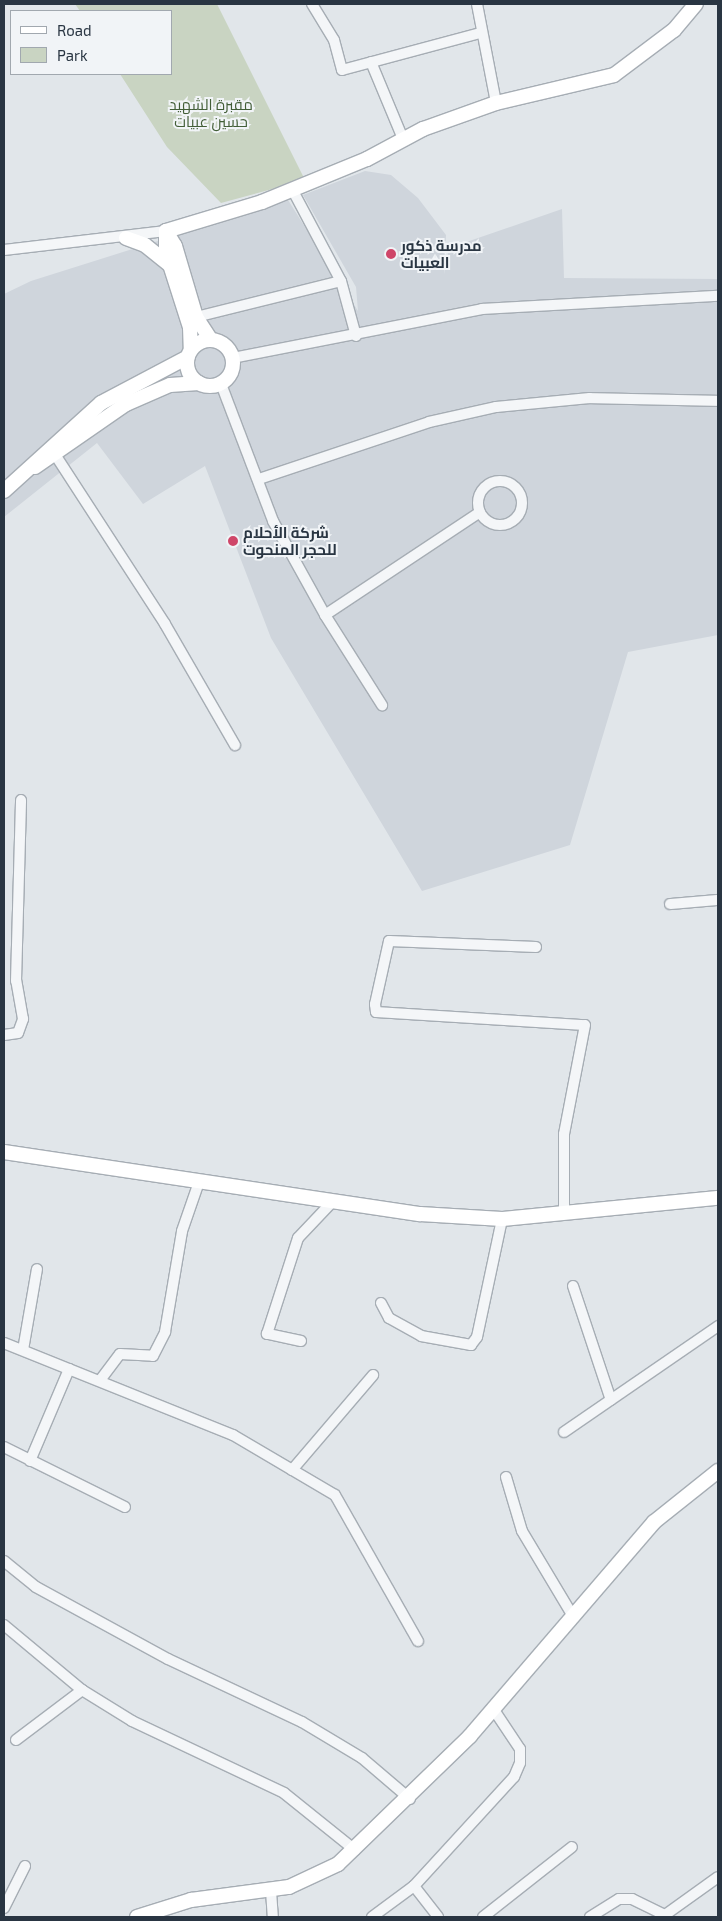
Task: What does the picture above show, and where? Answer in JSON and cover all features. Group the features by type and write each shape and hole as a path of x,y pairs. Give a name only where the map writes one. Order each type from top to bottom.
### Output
{"street":[{"path":"312,4 334,40 342,70 480,33"},
{"path":"477,4 480,33 496,103"},
{"path":"4,250 126,238 166,231 292,190 403,139 496,103 614,75 674,30 696,4"},
{"path":"371,62 403,139"},
{"path":"292,190 341,281 356,336"},
{"path":"166,231 170,264 190,327 189,372 199,384"},
{"path":"26,472 56,456 134,400 170,385 221,384 232,373 233,358 225,345 211,340 196,317 175,246 166,231"},
{"path":"126,238 145,245 170,264"},
{"path":"196,317 341,281"},
{"path":"233,358 356,336 482,309 718,296"},
{"path":"4,491 101,403 190,354 211,340"},
{"path":"221,384 260,480 273,521 325,615 382,705"},
{"path":"260,480 430,422 496,407 590,398 718,401"},
{"path":"56,456 166,624 235,745"},
{"path":"493,482 508,482 519,491 522,505 510,523 496,525 480,512 479,498 493,482"},
{"path":"325,615 480,512"},
{"path":"4,1034 18,1033 23,1019 16,981 22,800"},
{"path":"670,904 718,900"},
{"path":"536,947 389,941 375,1004 376,1012 584,1025 564,1134 564,1214"},
{"path":"4,1152 420,1214 502,1219 718,1198"},
{"path":"101,1379 120,1354 153,1356 165,1332 182,1231 199,1182"},
{"path":"301,1341 267,1334 298,1238 334,1200"},
{"path":"381,1304 389,1318 421,1336 471,1346 478,1337 502,1219"},
{"path":"23,1350 37,1269"},
{"path":"573,1286 611,1400"},
{"path":"564,1432 718,1326"},
{"path":"4,1343 69,1369 101,1379 137,1398 233,1435 335,1494 418,1641"},
{"path":"30,1461 69,1369"},
{"path":"292,1470 373,1375"},
{"path":"4,1447 125,1507"},
{"path":"137,1917 190,1900 271,1891 319,1876 355,1850 410,1799 494,1710 654,1522 718,1471"},
{"path":"506,1477 522,1531 574,1618"},
{"path":"4,1561 36,1587 168,1659 302,1722 362,1758 410,1799"},
{"path":"4,1625 82,1690 132,1721 284,1793 355,1850"},
{"path":"16,1740 82,1690"},
{"path":"372,1917 414,1886 514,1777 520,1763 520,1749 494,1710"},
{"path":"483,1917 572,1847"},
{"path":"4,1908 24,1866"},
{"path":"590,1917 619,1899 632,1899 665,1915 718,1877"},
{"path":"414,1886 438,1917"},
{"path":"271,1891 273,1917"}],"shaded area":[{"path":"365,171 391,175 418,198 446,235 444,274 449,248 562,209 564,278 718,279 718,635 628,652 570,845 422,891 271,638 205,466 143,504 97,443 4,517 4,294 31,281 288,200 358,311 356,287 303,195"}],"green space":[{"name":"مقبرة الشهيد حسين عبيات","path":"75,4 217,4 305,180 221,203 167,147 121,75 172,75 172,10 79,10"}],"place":[{"name":"مدرسة ذكور العبيات","path":"391,254"},
{"name":"شركة الأحلام للحجر المنحوت","path":"233,541"}]}
